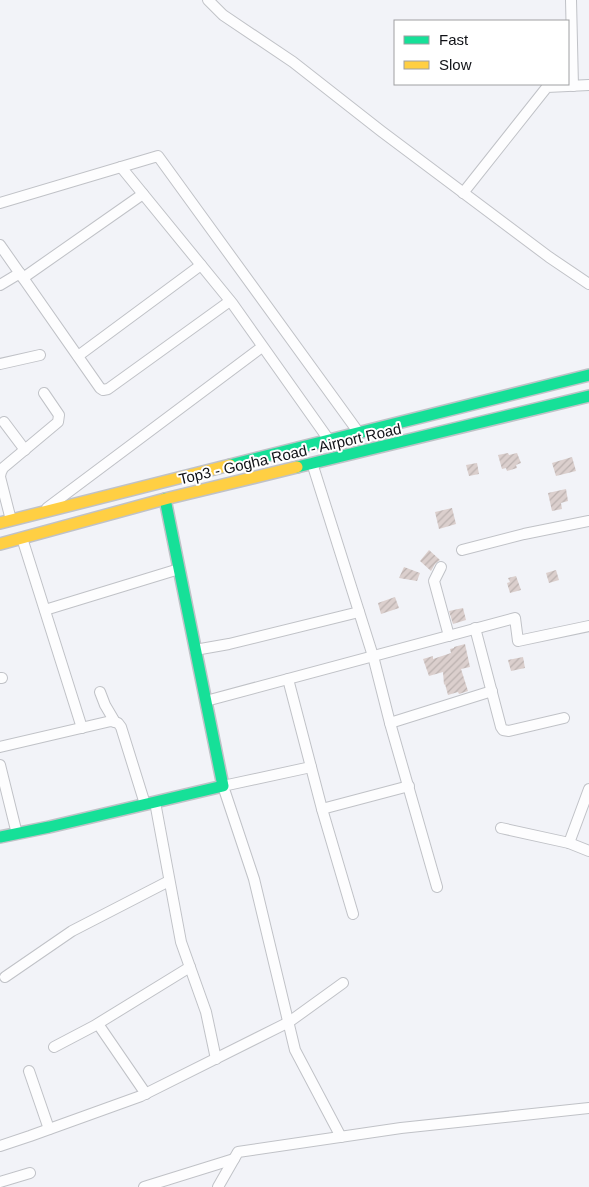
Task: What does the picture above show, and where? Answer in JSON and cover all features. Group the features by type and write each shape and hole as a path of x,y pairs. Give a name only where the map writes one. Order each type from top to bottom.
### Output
{"main road":[{"name":"Top3 - Gogha Road - Airport Road","path":"5,522 589,376"},
{"name":"Top3 - Gogha Road - Airport Road","path":"0,544 165,499 472,426 589,396"},
{"path":"0,837 223,786 165,499"}],"street":[{"path":"208,0 223,15 293,62 381,132 549,257 589,284"},
{"path":"571,0 573,86"},
{"path":"463,193 547,85 589,85"},
{"path":"0,203 158,156 359,433"},
{"path":"121,167 230,301 329,440"},
{"path":"0,285 22,276 143,194"},
{"path":"0,245 100,388 105,390 230,301"},
{"path":"78,356 201,265"},
{"path":"42,512 262,347"},
{"path":"0,364 40,354"},
{"path":"5,522 0,476 3,468 60,419 44,393"},
{"path":"4,422 24,450"},
{"path":"312,463 372,656 437,887"},
{"path":"462,550 524,534 589,522"},
{"path":"22,538 82,728"},
{"path":"441,567 434,581 448,636"},
{"path":"44,610 179,569"},
{"path":"196,650 229,644 359,612"},
{"path":"206,701 515,618 518,641 589,626"},
{"path":"475,628 501,727 506,731 564,718"},
{"path":"288,679 322,809 353,914"},
{"path":"390,723 492,691"},
{"path":"100,692 115,722 121,727 150,803 169,880 181,942 206,1012 216,1059"},
{"path":"0,747 111,721 115,722"},
{"path":"0,765 17,834"},
{"path":"311,767 223,786 254,879 295,1050 341,1137"},
{"path":"322,809 409,786"},
{"path":"569,843 589,789"},
{"path":"502,828 569,843 589,851"},
{"path":"5,977 72,931 169,880"},
{"path":"54,1047 98,1024 190,967"},
{"path":"0,1145 146,1094 289,1022 343,983"},
{"path":"98,1024 146,1094"},
{"path":"29,1071 49,1129"},
{"path":"218,1187 238,1152 401,1128 589,1108"},
{"path":"144,1187 234,1159"},
{"path":"0,1182 30,1172"}],"building":[{"path":"508,453 509,455 517,453 521,463 516,465 517,468 507,471 506,468 502,469 498,455"},
{"path":"572,457 576,471 556,476 552,463"},
{"path":"477,463 479,474 469,476 466,465"},
{"path":"566,489 568,501 561,503 562,509 552,511 548,493"},
{"path":"452,508 456,524 439,529 435,512"},
{"path":"429,550 440,560 431,571 420,561"},
{"path":"404,567 420,573 417,581 399,578"},
{"path":"556,570 559,580 549,583 546,573"},
{"path":"516,576 521,590 510,593 507,583 510,582 508,578"},
{"path":"395,597 399,608 381,614 378,603"},
{"path":"463,608 466,620 453,624 449,611"},
{"path":"465,644 470,667 461,669 468,691 448,695 444,685 443,672 429,676 423,659 433,656 433,659 451,653 450,649"},
{"path":"523,657 525,668 511,671 508,660"}],"traffic: fast":[{"path":"230,465 589,375"},
{"path":"297,467 589,396"},
{"path":"0,837 223,786 165,499"}],"traffic: slow":[{"path":"0,523 230,465"},
{"path":"0,544 165,499 297,467"}]}
